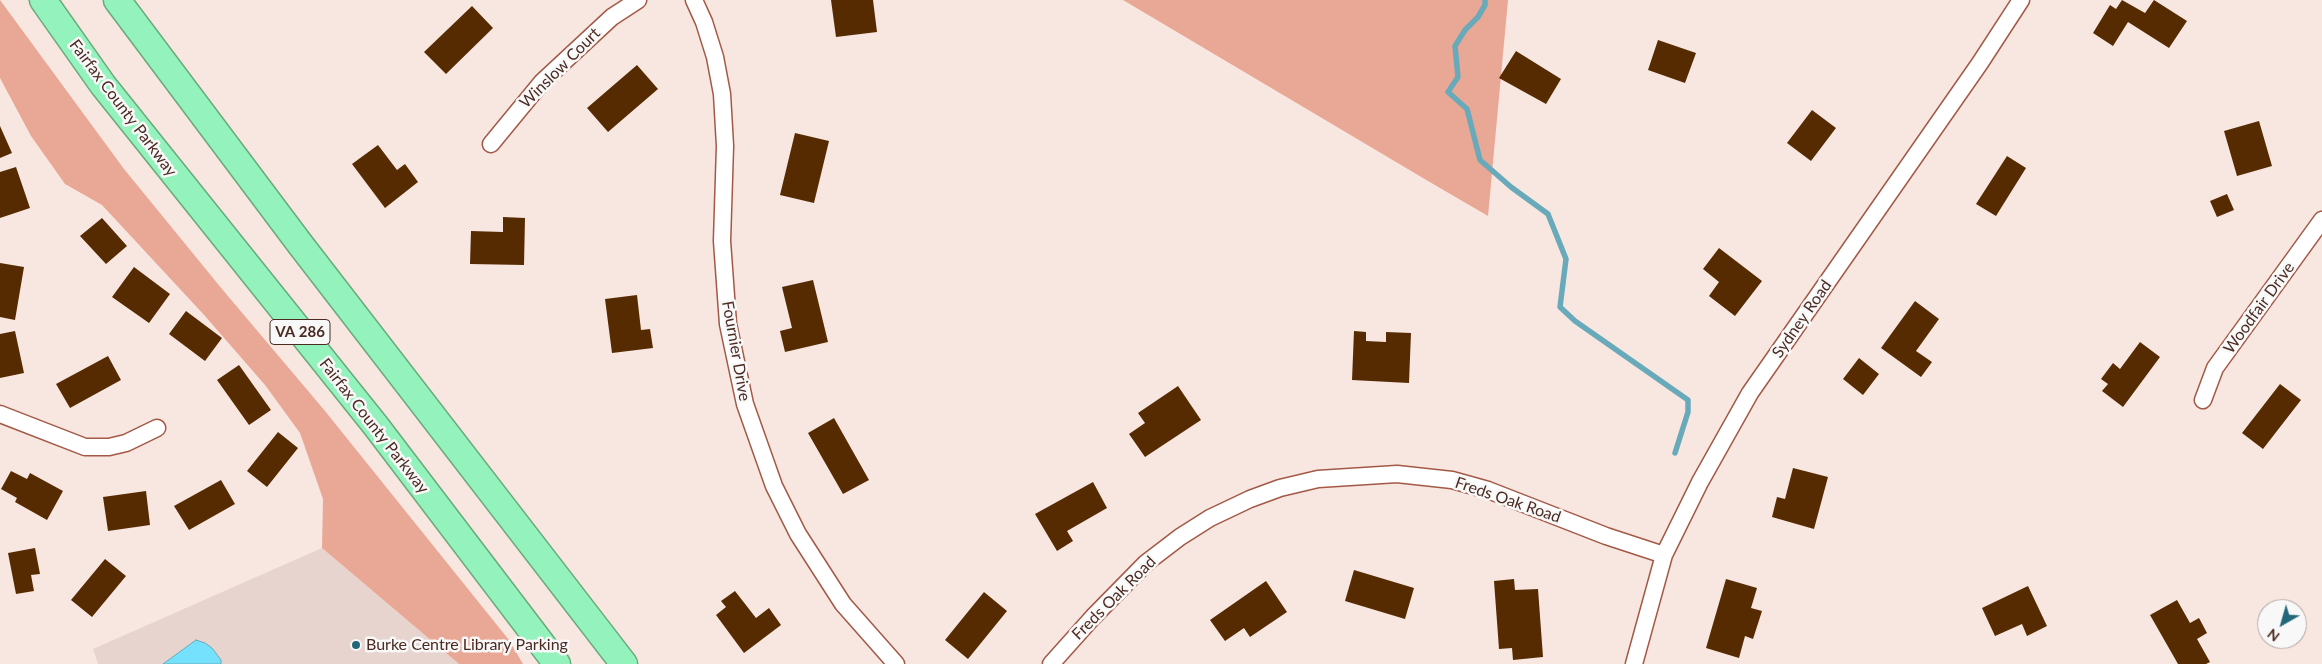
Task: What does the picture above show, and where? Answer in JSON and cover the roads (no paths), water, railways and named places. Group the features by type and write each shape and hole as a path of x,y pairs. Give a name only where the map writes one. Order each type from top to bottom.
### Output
{"highway":[{"name":"Fairfax County Parkway","path":"43,0 103,85 376,426 557,664"},
{"name":"VA 286","path":"117,0 306,252 624,664"}],"street":[{"name":"Winslow Court","path":"491,144 542,82 612,17 638,0"},
{"name":"Fournier Drive","path":"694,0 704,22 715,57 722,94 726,146 722,241 728,315 745,404 774,486 798,534 843,604 896,664"},
{"name":"Sydney Road","path":"1634,664 1664,555 1700,482 1750,393 1980,63 2021,0"},
{"name":"Woodfair Drive","path":"2203,400 2215,368 2322,220"},
{"path":"0,414 85,448 126,444 157,428"},
{"name":"Freds Oak Road","path":"1051,664 1093,617 1146,563 1180,537 1210,518 1250,499 1280,488 1318,480 1397,474 1452,480 1488,490 1606,536 1664,555"}],"water":[{"path":"196,640 212,648 221,660 221,664 163,664"}],"waterway":[{"path":"1485,0 1485,5 1478,17 1465,30 1455,46 1458,77 1448,92 1467,109 1480,160 1511,187 1548,214 1566,259 1560,307 1575,321 1688,400 1688,412 1675,453"}],"place":[{"name":"Burke Centre Library Parking","path":"356,645"}]}
